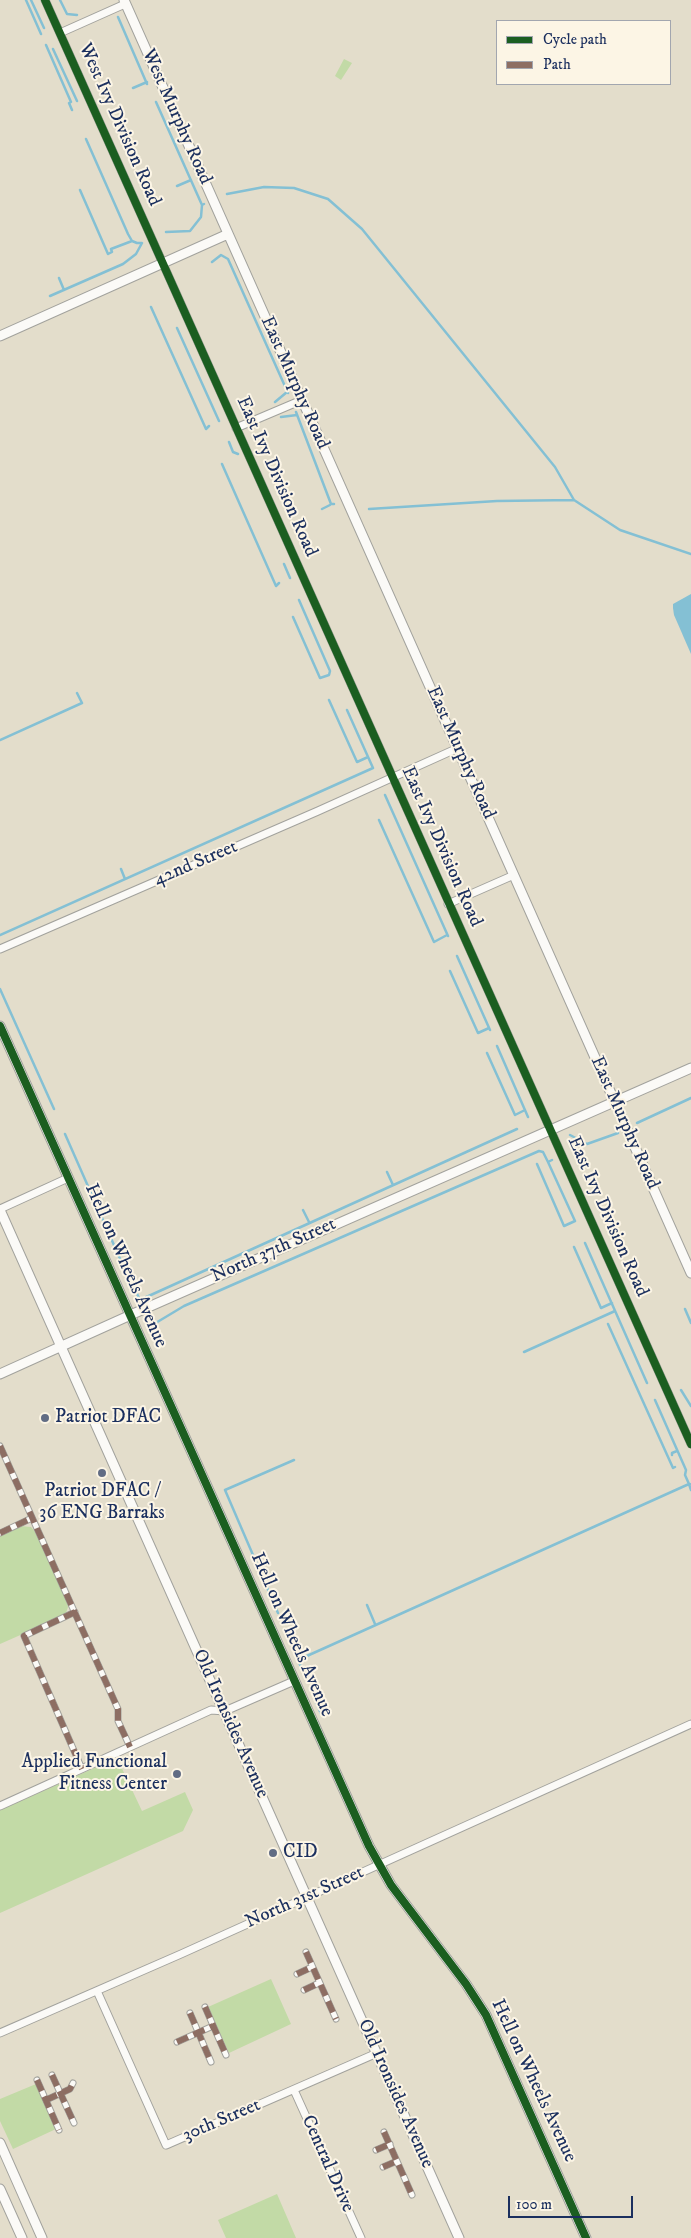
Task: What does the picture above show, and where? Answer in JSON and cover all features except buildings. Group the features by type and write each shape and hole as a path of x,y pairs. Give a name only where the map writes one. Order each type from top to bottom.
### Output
{"street":[{"name":"West Ivy Division Road","path":"45,0 163,262"},
{"path":"60,33 124,2"},
{"name":"West Murphy Road","path":"124,2 228,234"},
{"path":"0,336 228,234"},
{"name":"East Murphy Road","path":"228,234 691,1273"},
{"name":"East Ivy Division Road","path":"163,262 391,777 691,1444"},
{"path":"236,428 302,400"},
{"name":"42nd Street","path":"0,949 458,748"},
{"path":"448,904 514,875"},
{"name":"Hell on Wheels Avenue","path":"0,1026 378,1864 391,1885 466,1984 486,2015 586,2238"},
{"name":"North 37th Street","path":"0,1374 129,1315 691,1068"},
{"path":"0,1209 68,1178"},
{"name":"Old Ironsides Avenue","path":"0,1209 459,2238"},
{"path":"0,1446 118,1709 118,1721 130,1747"},
{"path":"0,1533 32,1518"},
{"path":"74,1612 24,1636 82,1769"},
{"path":"0,1806 211,1710 225,1710 294,1681"},
{"name":"North 31st Street","path":"0,2033 691,1724"},
{"path":"306,1952 336,2019"},
{"path":"297,1974 312,1967"},
{"path":"304,1990 320,1983"},
{"name":"30th Street","path":"97,1991 166,2145 377,2054"},
{"path":"205,2007 226,2055"},
{"path":"190,2014 211,2062"},
{"path":"177,2042 213,2026"},
{"path":"52,2075 74,2123"},
{"path":"37,2080 59,2130"},
{"path":"46,2100 70,2089 73,2083"},
{"name":"Central Drive","path":"294,2090 361,2238"},
{"path":"384,2132 412,2195"},
{"path":"0,2143 42,2238"},
{"path":"376,2150 390,2144"},
{"path":"383,2167 397,2161"},
{"path":"0,2189 22,2238"}],"green space":[{"path":"344,59 352,63 341,80 335,76"},
{"path":"20,1526 31,1527 38,1535 68,1607 66,1613 59,1618 0,1644 0,1535"},
{"path":"117,1758 142,1811 185,1792 193,1810 183,1831 0,1913 0,1810"},
{"path":"271,1979 291,2024 229,2053 208,2007"},
{"path":"36,2084 56,2129 13,2149 0,2121 0,2099"},
{"path":"277,2194 296,2238 226,2238 218,2220"}],"water":[{"path":"691,594 691,654 674,615 673,604"}],"waterway":[{"path":"26,0 41,34"},
{"path":"31,0 44,28"},
{"path":"60,0 67,14 77,15"},
{"path":"118,17 147,84"},
{"path":"46,45 71,102 69,103 72,110"},
{"path":"53,49 77,101"},
{"path":"133,88 147,82"},
{"path":"156,102 202,205"},
{"path":"50,296 123,264 136,254 142,243 132,241 128,234 86,139"},
{"path":"177,186 191,180"},
{"path":"227,194 264,187 294,188 328,199 362,229 555,467 574,500"},
{"path":"80,190 108,254 112,252 111,249 132,241"},
{"path":"166,232 190,231 201,217 202,205 204,204"},
{"path":"212,262 221,255 228,259 288,393"},
{"path":"59,278 64,290"},
{"path":"151,307 206,429 209,426"},
{"path":"177,328 219,421"},
{"path":"275,402 287,392"},
{"path":"296,412 331,504 334,504"},
{"path":"281,417 297,415"},
{"path":"229,442 233,452 238,454"},
{"path":"222,464 276,586 279,583"},
{"path":"369,509 497,501 574,500 620,530 691,554"},
{"path":"322,509 330,505"},
{"path":"284,564 290,578"},
{"path":"293,617 320,678 329,675 330,671 299,600"},
{"path":"0,740 82,703 77,693"},
{"path":"329,700 357,762 368,757"},
{"path":"0,935 373,768 347,710"},
{"path":"385,795 448,936"},
{"path":"379,820 434,942 447,935"},
{"path":"121,869 125,879"},
{"path":"457,956 490,1030"},
{"path":"450,971 478,1033 489,1028"},
{"path":"0,989 54,1109"},
{"path":"497,1046 528,1117"},
{"path":"487,1053 515,1115 525,1110"},
{"path":"637,1123 691,1098"},
{"path":"129,1277 139,1298 142,1299 517,1129"},
{"path":"570,1135 587,1144 618,1133"},
{"path":"65,1134 121,1261"},
{"path":"158,1344 154,1324 184,1306 539,1151 543,1152 548,1162"},
{"path":"537,1164 564,1226 575,1221 548,1162 552,1160"},
{"path":"387,1172 393,1185"},
{"path":"303,1210 309,1222"},
{"path":"585,1243 647,1383"},
{"path":"574,1247 601,1308 612,1303"},
{"path":"685,1309 691,1323"},
{"path":"524,1352 615,1311"},
{"path":"608,1324 673,1468 675,1467"},
{"path":"681,1390 691,1406"},
{"path":"655,1400 686,1470 685,1475 690,1484"},
{"path":"672,1455 672,1453 677,1451"},
{"path":"278,1613 225,1490 294,1460"},
{"path":"298,1660 689,1484 691,1490"},
{"path":"367,1605 375,1624"},
{"path":"297,1657 301,1667"},
{"path":"311,1689 321,1714"},
{"path":"500,2011 508,2030"}],"marked path":[{"path":"0,1446 118,1709 118,1721 130,1747"},
{"path":"0,1533 32,1518"},
{"path":"75,1612 24,1636 82,1769"},
{"path":"306,1952 336,2019"},
{"path":"297,1974 312,1967"},
{"path":"304,1990 319,1983"},
{"path":"205,2007 226,2055"},
{"path":"190,2013 211,2062"},
{"path":"177,2042 213,2026"},
{"path":"52,2075 74,2123"},
{"path":"37,2080 59,2130"},
{"path":"46,2100 70,2089 73,2083"},
{"path":"384,2132 412,2195"},
{"path":"376,2150 390,2144"},
{"path":"383,2167 397,2161"}],"cycle path":[{"path":"45,0 691,1444"},
{"path":"0,1026 369,1846 391,1885 466,1984 486,2015 586,2238"}],"place":[{"name":"Patriot DFAC","path":"45,1418"},
{"name":"Patriot DFAC / 36 ENG Barraks","path":"102,1473"},
{"name":"Applied Functional Fitness Center","path":"177,1774"},
{"name":"CID","path":"273,1853"}]}
